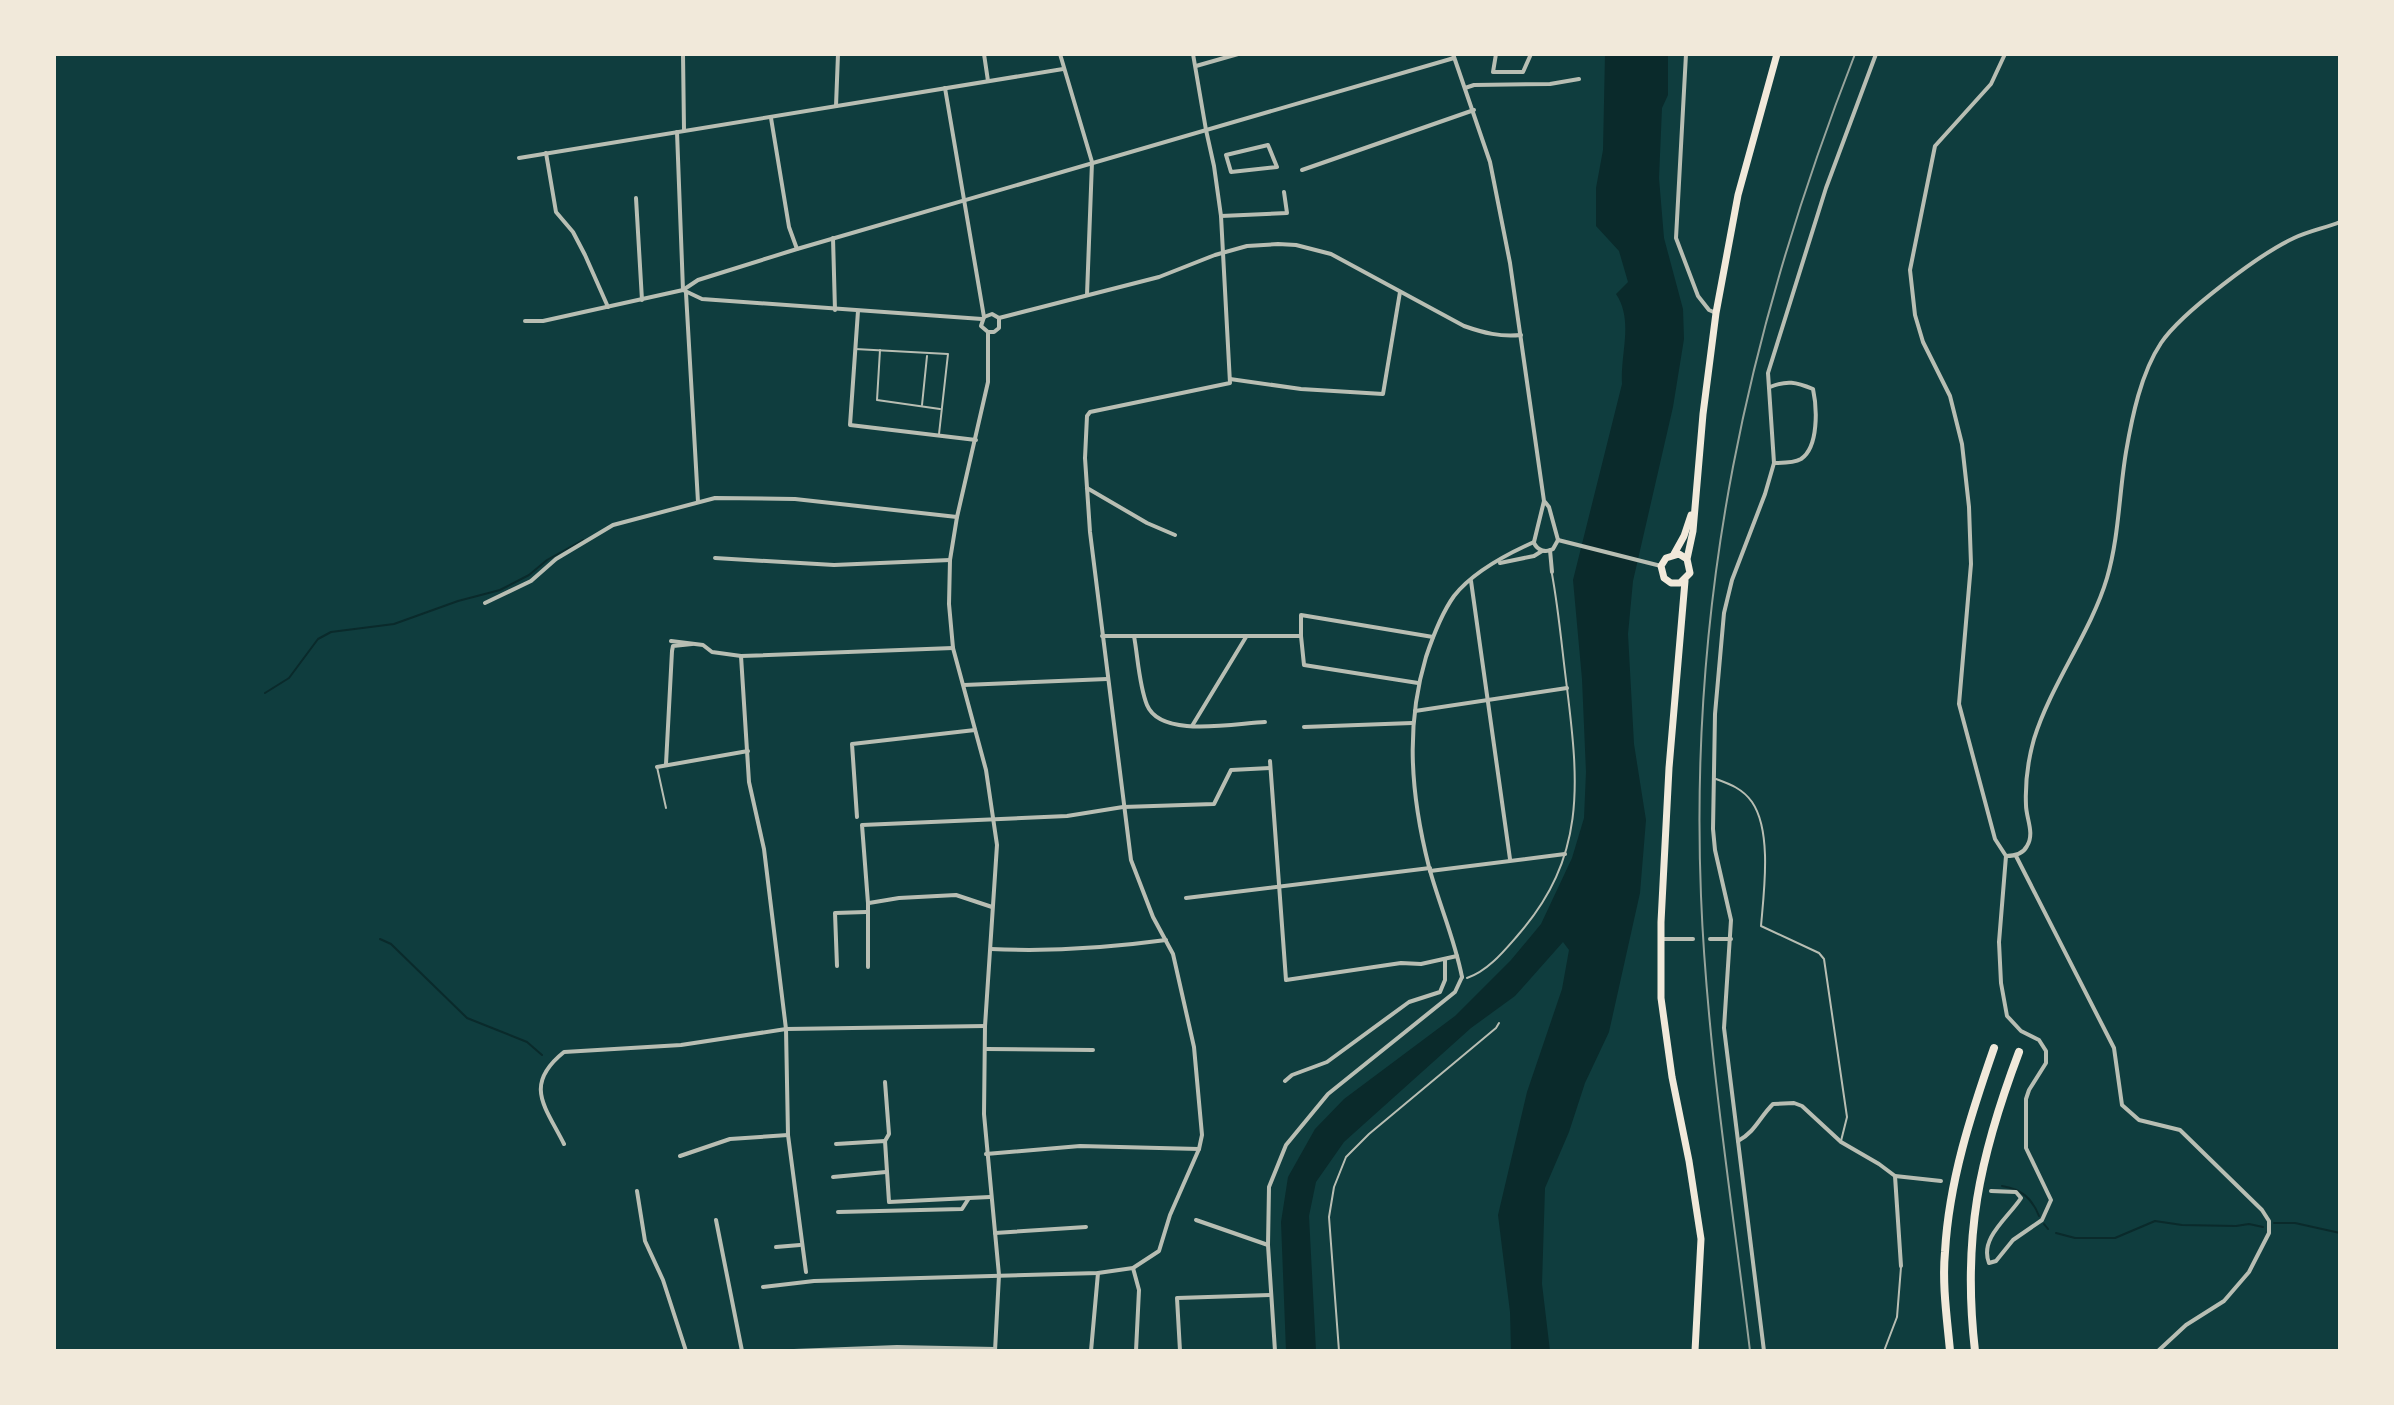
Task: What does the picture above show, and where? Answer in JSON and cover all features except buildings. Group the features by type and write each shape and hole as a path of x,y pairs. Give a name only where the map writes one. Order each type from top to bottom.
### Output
{"highway":[{"path":"1950,1351 1944,1278 1947,1232 1969,1121 1994,1048"},
{"path":"1975,1351 1970,1275 1973,1217 1992,1128 2019,1052"}],"main road":[{"path":"1695,1351 1701,1239 1666,1044 1661,998 1669,768 1682,604 1685,581 1690,573 1687,559 1716,313 1738,195 1777,54"},
{"path":"1682,604 1671,583 1664,578 1661,566 1666,558 1674,554 1695,505"},
{"path":"1674,554 1687,559"},
{"path":"1671,583 1685,581"}],"street":[{"path":"683,54 684,130"},
{"path":"836,106 838,54"},
{"path":"984,54 988,81"},
{"path":"1060,54 1092,162 1087,295"},
{"path":"1193,54 1221,216 1230,381"},
{"path":"1196,66 1238,54"},
{"path":"1493,85 1496,54"},
{"path":"1493,72 1523,72 1531,54"},
{"path":"1686,54 1676,238 1698,296 1709,310 1716,313"},
{"path":"1764,1351 1724,1028 1731,920 1715,850 1712,778 1715,714 1724,613 1732,580 1774,463 1768,373 1826,188 1876,54"},
{"path":"1991,1191 2016,1192 2021,1198 1993,1233 1987,1246 1989,1263 1996,1261 2013,1240 2042,1220 2048,1212 2051,1200 2026,1148 2026,1099 2046,1063 2046,1051 2039,1040 2021,1031 2007,1016 2001,983 1999,942 2006,856 1995,839 1959,704 1971,564 1962,444 1950,396 1923,342 1915,315 1910,270 1935,146 1991,84 2005,54"},
{"path":"525,321 543,321 685,291 698,280 797,249 1454,56 1490,162 1521,335 1544,501 1534,542 1542,551"},
{"path":"519,158 1063,69"},
{"path":"1465,88 1550,84 1579,79"},
{"path":"945,88 983,318 982,329 988,332 999,328 999,318"},
{"path":"1302,170 1474,110"},
{"path":"771,117 789,227 797,249"},
{"path":"677,131 698,503"},
{"path":"1268,145 1277,167 1231,172 1228,163 1226,155 1268,145"},
{"path":"546,153 556,212 585,255 608,307"},
{"path":"1221,216 1287,213 1284,192"},
{"path":"636,198 642,300"},
{"path":"2006,856 2016,856 2027,847 2031,832 2025,808 2026,786 2034,741 2106,582 2114,550 2126,449 2139,394 2160,344 2175,326 2265,254 2295,237 2340,222"},
{"path":"833,238 835,310"},
{"path":"685,291 702,299 983,318 992,314 999,318 1159,277 1222,253 1261,245 1296,245 1331,254 1464,326 1494,336 1521,335"},
{"path":"763,1287 814,1281 1098,1273 1133,1268 1159,1251 1202,1135 1194,1047 1173,954 1153,917 1131,860 1107,679 1087,488 1087,416 1090,412 1230,381 1383,394 1400,292"},
{"path":"858,311 850,425 976,440"},
{"path":"798,1351 897,1347 995,1350 999,1275 984,1114 985,1026 997,845 975,730 953,648 949,604 950,560 957,517 988,382 988,332"},
{"path":"1770,387 1795,382 1813,389 1816,416 1815,429 1804,456 1799,460 1774,463"},
{"path":"1087,488 1147,523 1175,535"},
{"path":"485,603 531,581 556,559 613,525 715,498 795,499 957,517"},
{"path":"1544,501 1561,541 1661,566"},
{"path":"1539,528 1547,526 1554,529"},
{"path":"1494,565 1534,556 1556,547 1561,541"},
{"path":"1275,1351 1268,1245 1269,1187 1286,1145 1328,1094 1455,992 1464,978 1430,869 1415,797 1411,760 1418,683 1433,637 1454,596 1470,579 1534,542"},
{"path":"1550,550 1552,572"},
{"path":"715,558 834,565 950,560"},
{"path":"1470,579 1510,859"},
{"path":"1418,683 1304,665 1301,615 1433,637"},
{"path":"1102,636 1301,636"},
{"path":"1134,636 1147,707 1175,726 1265,722"},
{"path":"1192,726 1246,637"},
{"path":"671,641 703,645 712,652 741,656 953,648"},
{"path":"666,764 673,646 694,644"},
{"path":"741,656 749,782 764,849 786,1029 788,1135 800,1245 806,1272"},
{"path":"964,685 1107,679"},
{"path":"1415,711 1567,688"},
{"path":"1304,727 1412,723"},
{"path":"857,817 852,744 975,730"},
{"path":"657,767 748,751"},
{"path":"1270,761 1286,980 1457,956"},
{"path":"868,967 868,903 862,825 1067,816 1123,807 1214,804 1231,770 1270,768"},
{"path":"1186,898 1565,854"},
{"path":"2016,856 2114,1048 2122,1105 2139,1120 2180,1130 2262,1210 2269,1221 2269,1233 2249,1272 2224,1301 2186,1325 2158,1351"},
{"path":"868,903 956,895 992,907"},
{"path":"837,966 835,913 866,912"},
{"path":"1661,939 1693,939"},
{"path":"1710,939 1731,939"},
{"path":"991,949 1049,952 1092,950 1166,940"},
{"path":"1285,1081 1292,1075 1327,1062 1409,1002 1440,992 1445,980 1445,960"},
{"path":"564,1144 540,1096 542,1075 564,1052 681,1045 786,1029 985,1026"},
{"path":"986,1049 1093,1050"},
{"path":"885,1082 889,1202 991,1197"},
{"path":"1738,1141 1751,1134 1760,1117 1773,1104 1782,1102 1802,1106 1841,1142 1895,1176 1941,1181"},
{"path":"680,1156 730,1139 788,1135"},
{"path":"836,1144 885,1141"},
{"path":"986,1154 1080,1146 1199,1149"},
{"path":"833,1177 887,1172"},
{"path":"1895,1176 1901,1266"},
{"path":"637,1191 645,1241 663,1280 686,1351"},
{"path":"838,1212 962,1209 969,1198"},
{"path":"716,1220 742,1351"},
{"path":"1196,1220 1268,1245"},
{"path":"995,1233 1086,1227"},
{"path":"776,1247 800,1245"},
{"path":"1133,1268 1139,1290 1136,1351"},
{"path":"1091,1351 1098,1273"},
{"path":"1180,1351 1177,1298 1270,1295"}],"lane":[{"path":"855,349 948,354 938,435"},
{"path":"880,350 877,400 942,409"},
{"path":"922,406 927,353"},
{"path":"1464,978 1477,974 1504,951 1539,911 1565,854 1576,802 1573,732 1552,572"},
{"path":"657,767 666,808"},
{"path":"1712,778 1739,789 1753,803 1760,820 1765,868 1761,926 1819,953 1824,959 1847,1117 1841,1142"},
{"path":"1339,1351 1329,1217 1334,1187 1346,1157 1499,1023"},
{"path":"1884,1351 1897,1317 1901,1266"}],"water":[{"path":"1605,54 1668,54 1668,95 1662,108 1659,178 1664,238 1683,309 1684,339 1673,407 1633,581 1628,634 1634,744 1646,820 1640,893 1609,1032 1585,1083 1569,1132 1545,1188 1542,1284 1550,1351 1511,1351 1510,1312 1498,1215 1527,1092 1562,989 1569,950 1563,942 1515,996 1471,1028 1344,1142 1316,1182 1309,1216 1316,1351 1286,1351 1281,1222 1288,1177 1315,1129 1344,1099 1455,1016 1511,960 1541,924 1572,858 1584,818 1586,772 1582,679 1573,580 1622,384 1625,326 1616,294 1628,282 1619,251 1596,226 1596,188 1603,150"}],"waterway":[{"path":"265,693 289,678 318,639 331,632 394,624 500,590 583,540"},
{"path":"380,939 391,944 467,1018 527,1042 542,1055"},
{"path":"2002,1186 2025,1195 2039,1216"},
{"path":"2056,1233 2075,1238 2115,1238 2155,1221 2182,1225 2249,1224 2263,1227"},
{"path":"2274,1223 2295,1223 2340,1233"},
{"path":"2044,1224 2048,1229"}],"railway":[{"path":"1750,1351 1714,1067 1704,953 1700,786 1705,678 1716,571 1733,467 1756,363 1784,260 1855,54"}]}
